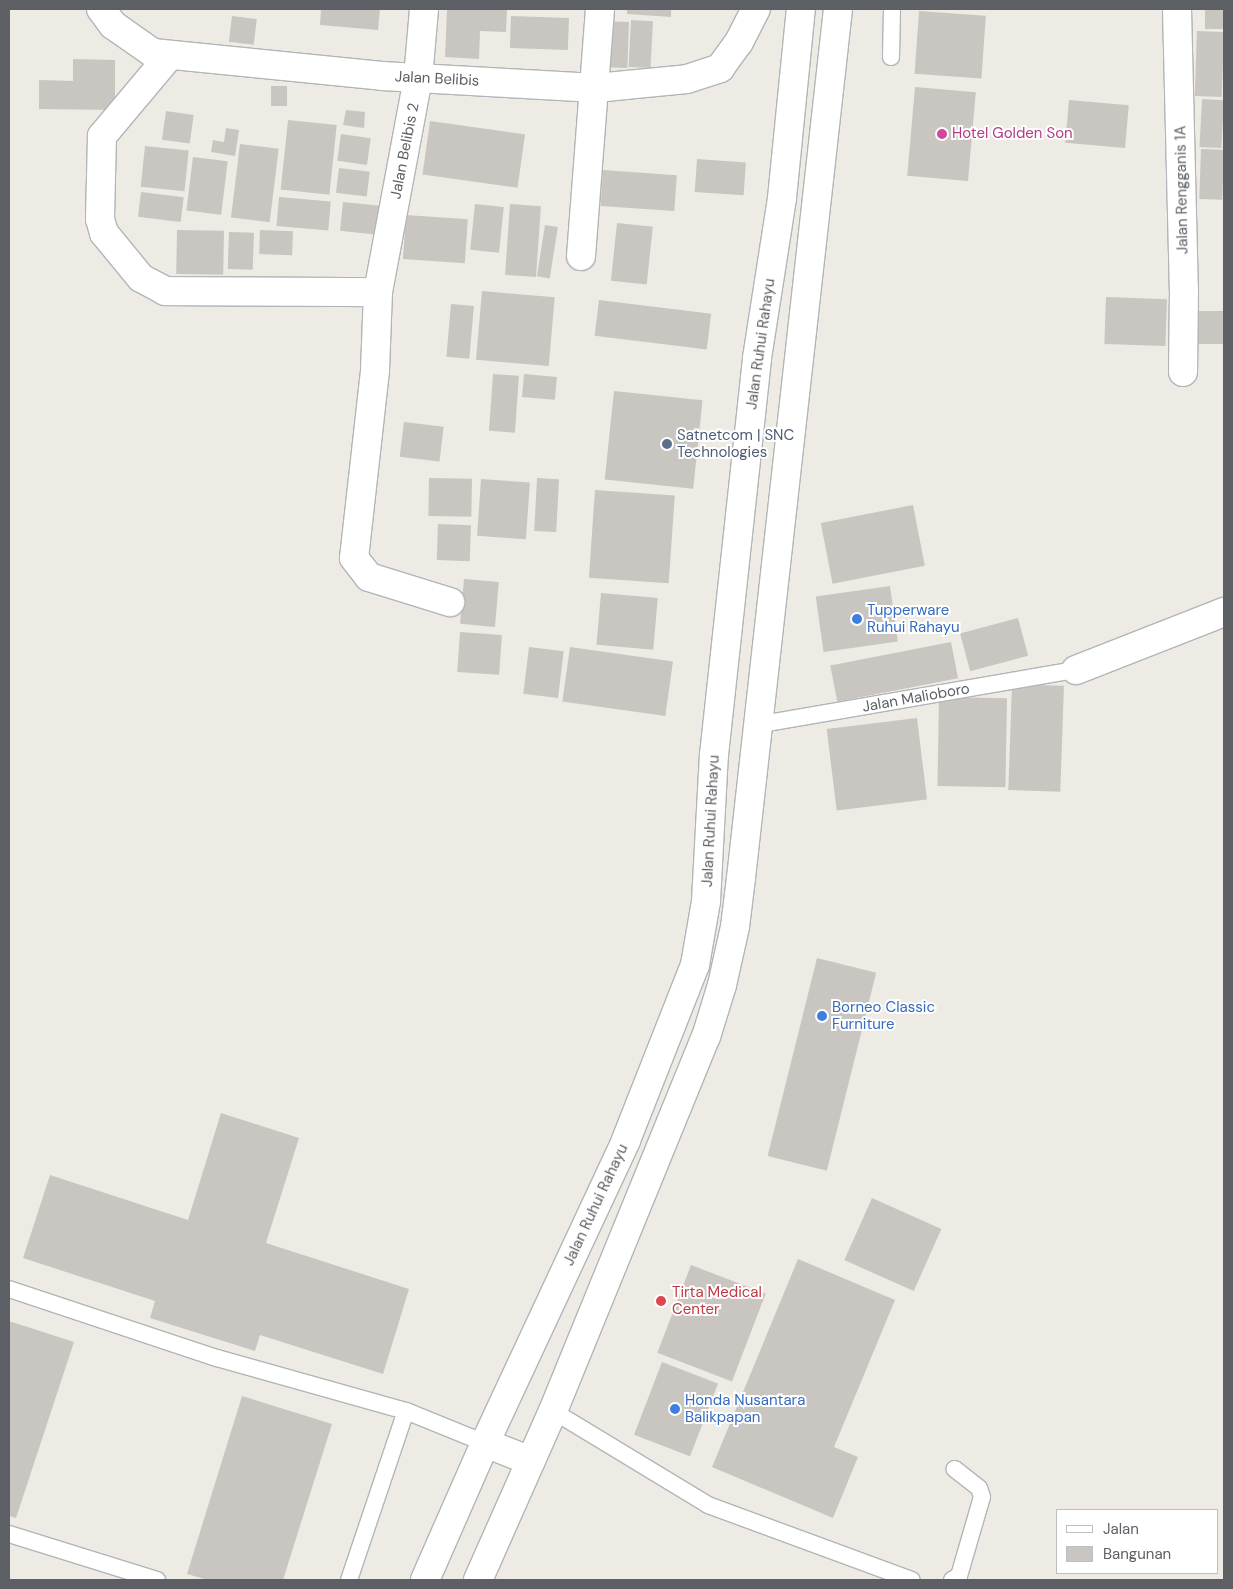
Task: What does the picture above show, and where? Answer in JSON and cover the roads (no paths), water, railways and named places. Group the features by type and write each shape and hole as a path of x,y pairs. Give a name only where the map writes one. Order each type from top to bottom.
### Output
{"main road":[{"name":"Jalan Belibis","path":"101,9 113,25 131,40 153,53 418,78 596,88 687,79 720,68 739,42 756,9"},
{"name":"Jalan Belibis 2","path":"424,9 418,78 378,292 376,370 353,539 354,558 369,577 450,602"},
{"path":"581,256 596,88 600,9"},
{"name":"Jalan Ruhui Rahayu","path":"425,1580 485,1443 626,1140 695,965 706,901 714,755 755,378 782,198 801,9"},
{"path":"478,1580 553,1411 706,1037 722,985 735,927 756,726 838,9"},
{"name":"Jalan Rengganis 1A","path":"1177,9 1184,290 1183,372"},
{"path":"170,55 102,136 100,220 104,233 141,278 165,291 378,292"},
{"path":"1076,670 1224,612"},
{"path":"485,1443 531,1461"}],"lane":[{"path":"891,57 892,9"},
{"name":"Jalan Malioboro","path":"756,726 1076,670"},
{"path":"9,1289 217,1358 406,1411 485,1443"},
{"path":"349,1580 406,1411"},
{"path":"553,1411 708,1504 912,1580"},
{"path":"952,1580 959,1576 982,1497 979,1488 955,1469"},
{"path":"9,1534 157,1580"}],"place":[{"name":"Hotel Golden Son","path":"942,134"},
{"name":"Satnetcom | SNC Technologies","path":"667,444"},
{"name":"Tupperware Ruhui Rahayu","path":"857,619"},
{"name":"Borneo Classic Furniture","path":"822,1016"},
{"name":"Tirta Medical Center","path":"661,1301"},
{"name":"Honda Nusantara Balikpapan","path":"675,1409"}]}
